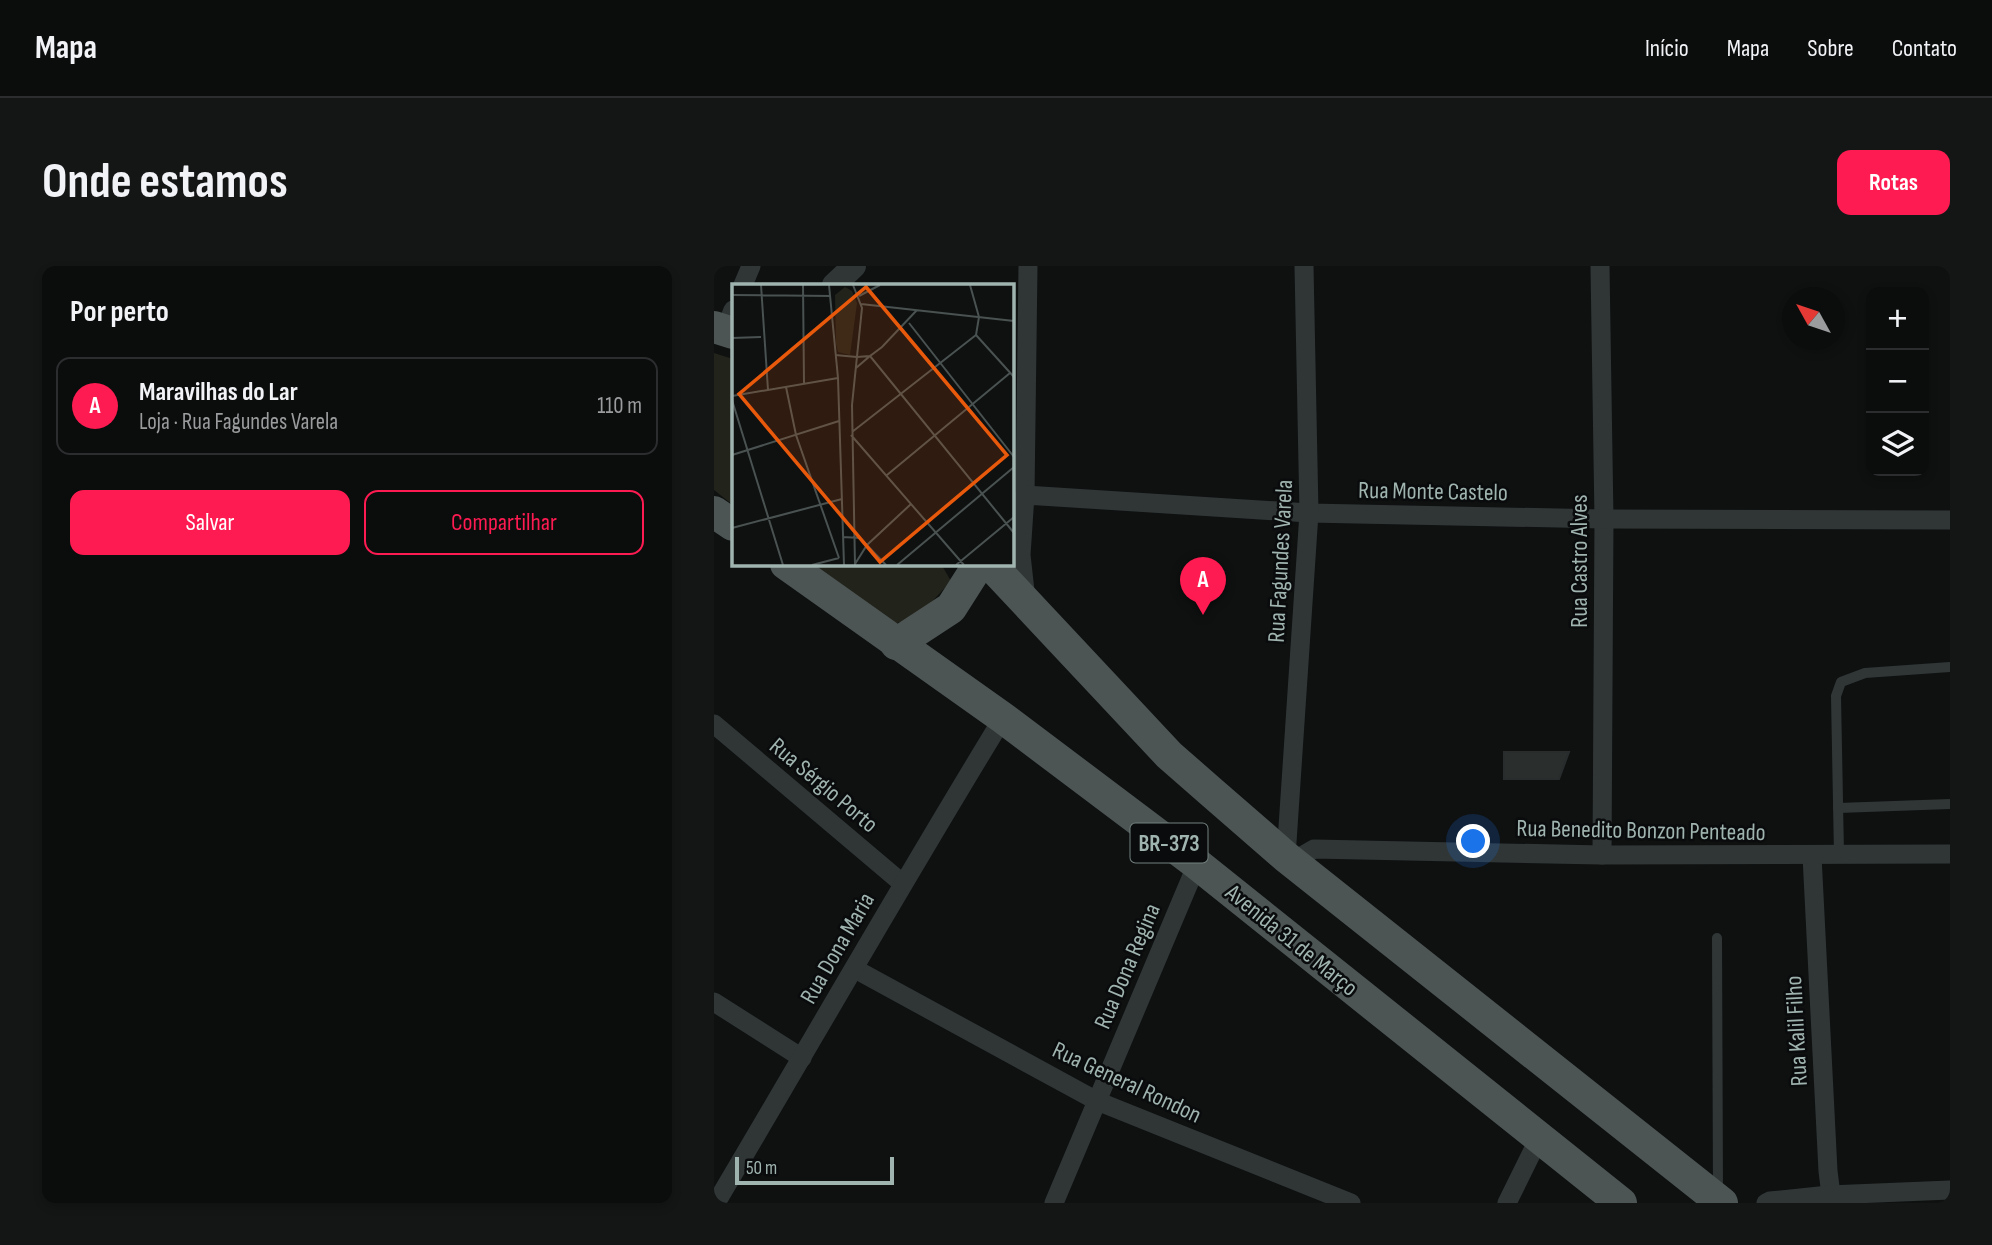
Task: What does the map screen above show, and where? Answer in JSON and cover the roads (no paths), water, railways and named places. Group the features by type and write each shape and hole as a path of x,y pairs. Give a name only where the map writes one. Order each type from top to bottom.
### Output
{"main road":[{"path":"714,512 732,525"},
{"name":"Avenida 31 de Março","path":"787,565 1003,718 1197,864 1621,1203"},
{"path":"896,643 951,608 978,565"},
{"name":"BR-373","path":"991,565 1169,755 1291,860 1720,1201"}],"street":[{"path":"743,284 751,266"},
{"path":"835,284 854,266"},
{"path":"1027,603 1021,555 1025,495 1028,266"},
{"name":"Rua Fagundes Varela","path":"1291,860 1309,513 1304,266"},
{"name":"Rua Castro Alves","path":"1600,266 1604,519 1602,855"},
{"path":"1013,512 1025,495"},
{"name":"Rua Monte Castelo","path":"1025,495 1309,513 1604,519 1950,520"},
{"name":"Rua Dona Maria","path":"716,1203 855,969 902,883 1003,718"},
{"name":"Rua Sérgio Porto","path":"714,724 902,883"},
{"name":"Rua Benedito Bonzon Penteado","path":"1291,860 1314,849 1602,855 1950,854"},
{"name":"Rua Kalil Filho","path":"1812,856 1831,1199"},
{"name":"Rua Dona Regina","path":"1054,1203 1197,864"},
{"name":"Rua General Rondon","path":"855,969 1097,1101 1351,1203"},
{"path":"714,1002 802,1058"},
{"path":"1507,1203 1539,1138"},
{"path":"1766,1203 1950,1190"}],"lane":[{"path":"1839,855 1836,696 1841,682 1865,673 1950,667"},
{"path":"1838,808 1950,804"},
{"path":"1717,938 1720,1201"}],"place":[{"name":"Maravilhas do Lar","path":"1203,615"}]}
